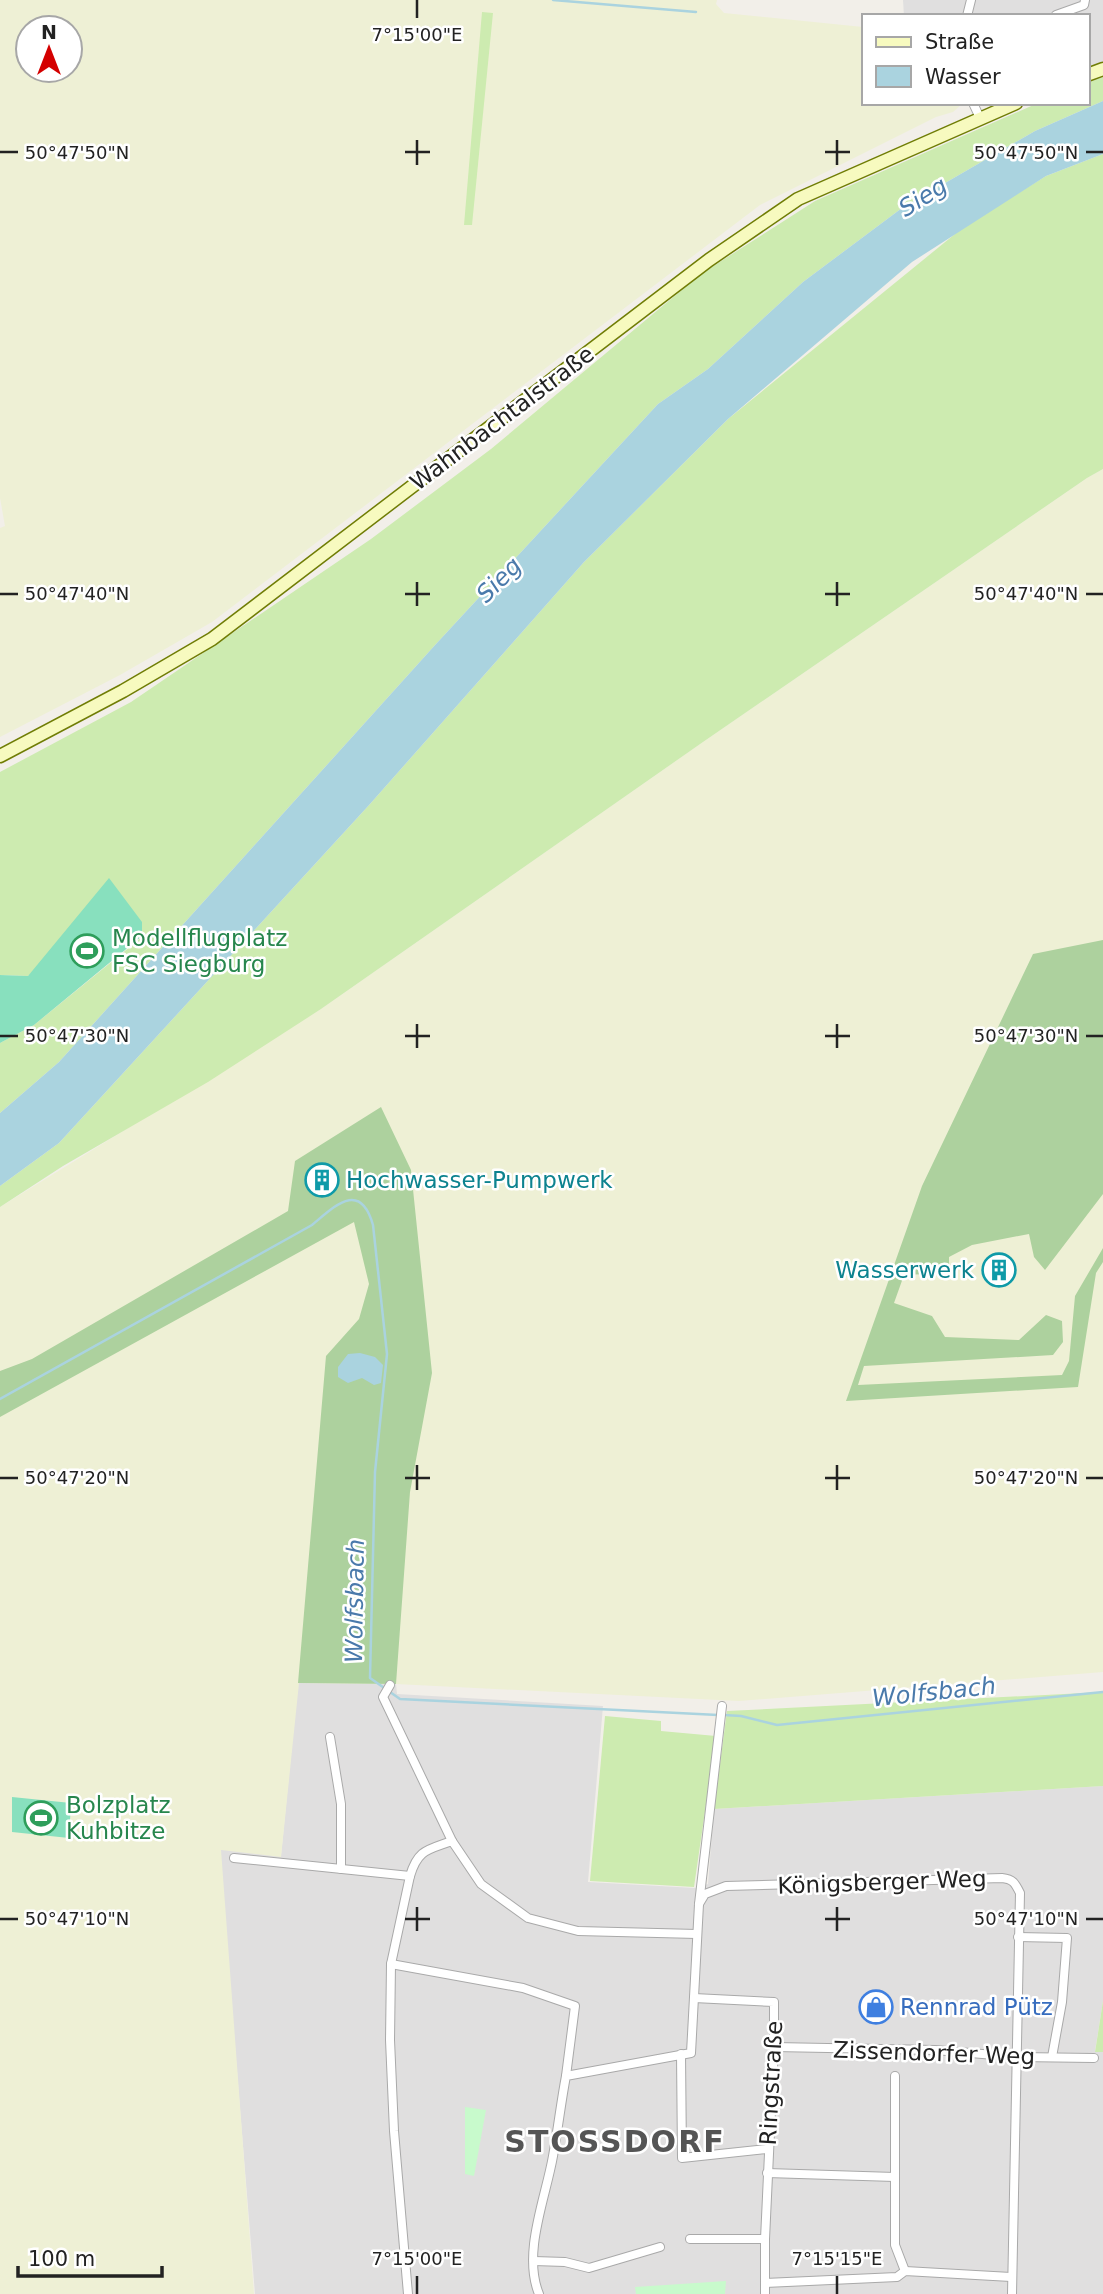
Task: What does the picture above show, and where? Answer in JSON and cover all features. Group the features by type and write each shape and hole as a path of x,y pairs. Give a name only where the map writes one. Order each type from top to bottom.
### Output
{"main road":[{"name":"Wahnbachtalstraße","path":"0,756 123,691 212,639 709,260 798,199 1011,105"}],"street":[{"path":"1059,14 1084,5 1085,0"},
{"path":"974,105 980,118"},
{"path":"390,1685 383,1697 452,1841 481,1884 528,1919 578,1931 697,1934"},
{"path":"566,2076 691,2053 699,1903 722,1706"},
{"path":"330,1737 341,1804 341,1869"},
{"path":"408,2294 394,2131 390,2040 391,1964 414,1862 421,1852 452,1841"},
{"path":"234,1858 410,1876"},
{"name":"Königsberger Weg","path":"699,1903 705,1894 726,1886 1010,1879 1020,1893 1012,2294"},
{"path":"1018,1937 1067,1938 1062,2002 1052,2057"},
{"path":"391,1964 523,1988 575,2006 553,2157 538,2216 534,2261 535,2285 539,2294"},
{"name":"Ringstraße","path":"694,1998 774,2002 774,2047 767,2149 765,2294"},
{"name":"Zissendorfer Weg","path":"774,2047 935,2050 1018,2057 1094,2058"},
{"path":"681,2054 682,2158 767,2149"},
{"path":"895,2076 895,2245 905,2271"},
{"path":"767,2173 895,2178"},
{"path":"690,2239 765,2239"},
{"path":"534,2261 565,2262 589,2269 660,2247"},
{"path":"765,2283 897,2277 905,2271 1011,2277"}],"shaded area":[{"path":"903,0 1103,0 1103,63 1089,66 1089,14 904,14"},
{"path":"298,1683 396,1684 397,1694 603,1706 588,1882 695,1888 708,1884 714,1809 1103,1786 1103,2001 1095,2051 1103,2052 1103,2294 255,2294 219,1849 281,1856"}],"green space":[{"path":"0,0 717,0 716,4 724,13 862,27 862,105 961,105 953,112 936,117 760,205 212,622 120,675 0,737 0,528 5,526 0,498"},
{"path":"482,12 493,13 472,225 464,225"},
{"path":"1103,77 1103,101 1035,131 902,208 803,282 708,369 658,404 436,644 59,1062 0,1113 0,1043 34,1025 142,937 38,967 28,976 0,975 0,772 131,702 371,539 491,449 701,274 815,201 1033,105 1089,105 1089,82"},
{"path":"1103,154 1103,469 703,742 321,1009 208,1082 63,1166 0,1207 0,1186 59,1143 370,804 584,562 728,419 966,225 1046,176"},
{"path":"1103,469 1103,1672 739,1701 396,1684 299,1683 281,1857 221,1850 254,2294 0,2294 0,1207 321,1009 703,742"},
{"name":"Modellflugplatz FSC Siegburg","path":"109,878 142,922 142,936 34,1025 0,1043 0,975 28,976"},
{"path":"1103,940 1103,1194 1045,1270 1034,1257 1029,1234 972,1245 949,1257 949,1273 904,1275 894,1303 932,1316 945,1337 1019,1340 1046,1315 1062,1321 1063,1342 1053,1355 864,1366 858,1385 1062,1375 1069,1361 1075,1296 1103,1248 1103,1262 1096,1273 1078,1387 846,1401 922,1186 1033,954"},
{"path":"381,1107 411,1170 432,1373 410,1492 396,1684 298,1683 326,1356 359,1319 369,1284 354,1222 0,1417 0,1371 32,1359 288,1211 295,1161"},
{"path":"1103,1692 1103,1786 714,1809 727,1711"},
{"path":"605,1716 661,1721 661,1731 716,1736 694,1887 590,1881"},
{"name":"Bolzplatz Kuhbitze","path":"12,1797 71,1803 69,1838 12,1832"},
{"path":"1103,2001 1103,2052 1095,2052"},
{"path":"465,2107 486,2110 474,2176 465,2174"},
{"path":"726,2281 725,2294 636,2294 635,2287"}],"water":[{"name":"Sieg","path":"1103,101 1103,154 1046,176 912,262 728,419 584,562 370,804 59,1143 0,1186 0,1113 59,1062 436,644 658,404 708,369 803,282 902,208 1035,131"},
{"path":"360,1353 375,1357 383,1365 381,1383 374,1385 362,1378 348,1383 338,1377 338,1367 348,1354"}],"waterway":[{"path":"553,0 696,12"},
{"name":"Wolfsbach","path":"0,1399 312,1225 338,1205 354,1200 361,1203 368,1211 373,1225 387,1354 375,1472 370,1678 400,1699 718,1715"},
{"name":"Wolfsbach","path":"724,1715 741,1716 777,1725 1103,1692"}],"place":[{"name":"Modellflugplatz FSC Siegburg","path":"87,951"},
{"name":"Hochwasser-Pumpwerk","path":"322,1180"},
{"name":"Wasserwerk","path":"999,1270"},
{"name":"Bolzplatz Kuhbitze","path":"41,1818"},
{"name":"Rennrad Pütz","path":"876,2007"}],"district":[{"name":"STOSSDORF","path":"615,2141"}]}
